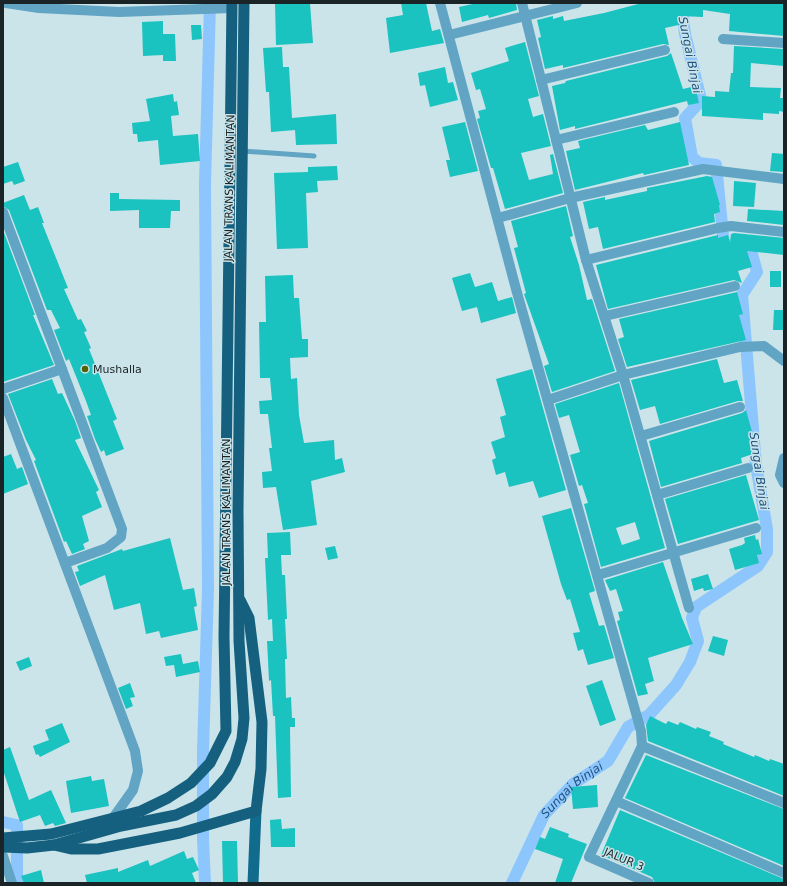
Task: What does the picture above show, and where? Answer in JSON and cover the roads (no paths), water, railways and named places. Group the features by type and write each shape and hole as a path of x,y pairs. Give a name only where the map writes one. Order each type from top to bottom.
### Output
{"highway":[{"name":"JALAN TRANS KALIMANTAN","path":"5,845 26,842 66,830 118,820 176,814 196,806 212,794 227,777 235,762 242,739 244,718 238,596 238,510 244,3"},
{"name":"JALAN TRANS KALIMANTAN","path":"26,842 54,845 155,805 192,783 210,763 217,752 226,730 224,637 230,6"},
{"path":"54,845 71,849 98,849 180,833 256,811 261,770 262,722 249,618 238,596"}],"main road":[{"path":"253,883 256,811"}],"street":[{"path":"6,3 182,11 230,6"},
{"path":"440,3 516,289 638,715 642,746 616,800 784,873"},
{"path":"522,3 586,260 623,375 689,608"},
{"path":"449,35 577,3"},
{"path":"723,39 784,43"},
{"path":"541,80 665,50"},
{"path":"556,140 674,112"},
{"path":"498,218 570,198 703,169 784,179"},
{"path":"3,212 122,529 121,537 107,548 64,563"},
{"path":"586,260 731,226 784,232"},
{"path":"605,316 735,286"},
{"path":"548,400 623,375 740,346 764,346 784,360"},
{"path":"3,389 62,369"},
{"path":"3,398 135,751 138,771 133,790 118,820"},
{"path":"641,436 740,407"},
{"path":"784,458 780,475 784,483"},
{"path":"657,495 748,468"},
{"path":"598,575 756,528"},
{"path":"642,746 784,803"},
{"name":"JALUR 3","path":"616,800 589,857 649,883"},
{"path":"5,845 12,883"}],"lane":[{"path":"243,151 314,156"}],"waterway":[{"path":"205,883 203,838 203,750 208,589 205,184 210,3"},
{"name":"Sungai Binjai","path":"512,883 544,815 573,784 608,761 628,727 649,715 676,685 690,662 698,641 692,618 696,607 758,566 767,552 767,529 756,465 742,295 757,272 752,254 729,251 724,245 716,165 699,163 692,157 685,118 697,105 700,96 685,34 681,3"},
{"path":"3,822 17,825 18,883"}],"place":[{"name":"Mushalla","path":"85,369"}]}
